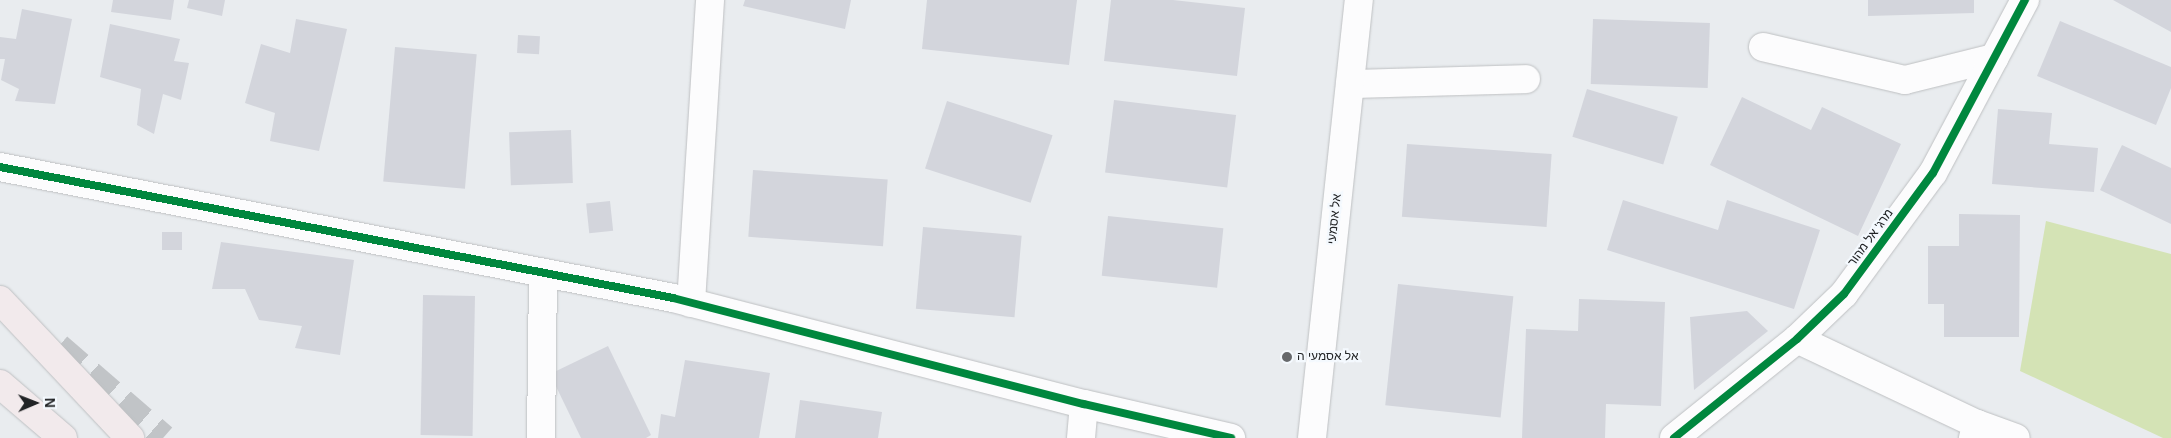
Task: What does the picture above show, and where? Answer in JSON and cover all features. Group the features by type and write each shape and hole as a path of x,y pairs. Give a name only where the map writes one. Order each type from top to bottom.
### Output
{"highway":[{"path":"0,300 130,438"},
{"path":"0,384 63,438"}],"street":[{"path":"691,303 710,0"},
{"name":"אל אסמעי","path":"1312,438 1359,0"},
{"name":"מרג' אל מהור","path":"1674,438 1797,339 1844,294 1933,173 2025,0"},
{"path":"1763,47 1905,80 1994,58"},
{"path":"1350,84 1526,79"},
{"path":"0,167 691,303 1084,404 1231,438"},
{"path":"541,438 544,273"},
{"path":"1797,339 1975,431 2016,438"},
{"path":"1081,438 1084,404"}],"green space":[{"path":"2046,221 2171,254 2171,438 2163,438 2020,371"}],"building":[{"path":"113,0 174,0 171,20 111,12"},
{"path":"189,0 225,0 222,16 187,8"},
{"path":"745,0 851,0 845,29 743,6"},
{"path":"927,0 1077,0 1069,65 922,49"},
{"path":"1111,0 1173,0 1245,8 1237,76 1104,61"},
{"path":"1868,0 1974,0 1974,13 1868,16"},
{"path":"2113,0 2171,0 2171,32"},
{"path":"22,9 72,19 55,104 15,101 19,89 1,80 5,59 0,59 0,37 16,39"},
{"path":"296,19 347,29 319,151 270,141 275,113 245,103 261,44 290,53"},
{"path":"1593,19 1710,23 1708,88 1591,84"},
{"path":"2060,21 2171,67 2171,88 2156,125 2037,76"},
{"path":"110,24 180,39 174,61 189,63 181,100 163,94 154,134 137,125 141,89 100,77"},
{"path":"518,35 540,36 539,54 517,53"},
{"path":"395,47 477,54 465,189 383,181"},
{"path":"1587,89 1678,117 1663,165 1572,137"},
{"path":"1742,97 1811,130 1822,107 1901,144 1858,236 1710,165"},
{"path":"1114,100 1236,115 1227,187 1105,172"},
{"path":"947,101 1053,135 1031,203 925,169"},
{"path":"1998,109 2052,113 2049,144 2098,148 2094,192 1992,184"},
{"path":"571,130 573,183 511,185 509,132"},
{"path":"1407,144 1552,154 1547,227 1402,217"},
{"path":"2122,145 2171,168 2171,224 2100,190"},
{"path":"753,170 888,179 883,246 748,237"},
{"path":"1623,200 1718,230 1727,200 1820,230 1794,309 1607,250"},
{"path":"610,201 613,231 589,233 586,204"},
{"path":"1959,214 2020,215 2019,337 1944,337 1944,304 1928,304 1928,246 1959,246"},
{"path":"1108,216 1223,228 1217,288 1102,276"},
{"path":"923,227 1022,236 1014,317 916,309"},
{"path":"162,232 182,232 182,250 162,250"},
{"path":"221,242 354,260 340,355 295,348 302,326 259,320 245,289 212,289"},
{"path":"1398,284 1513,296 1501,417 1385,405"},
{"path":"423,295 475,296 473,436 421,435"},
{"path":"1579,299 1665,302 1661,406 1606,404 1605,438 1522,438 1526,329 1578,331"},
{"path":"1747,311 1768,331 1694,390 1690,317"},
{"path":"608,346 651,435 646,438 581,438 550,374"},
{"path":"685,360 770,373 759,438 658,438 661,414 675,417"},
{"path":"800,400 882,412 878,438 795,438"}],"tunnel":[{"path":"58,347 163,438"}],"cycle path":[{"path":"1674,438 1797,339 1844,294 1933,173 2025,0"},
{"path":"0,167 673,298 1084,404 1231,438"}],"place":[{"name":"אל אסמעי ה","path":"1287,357"}]}
